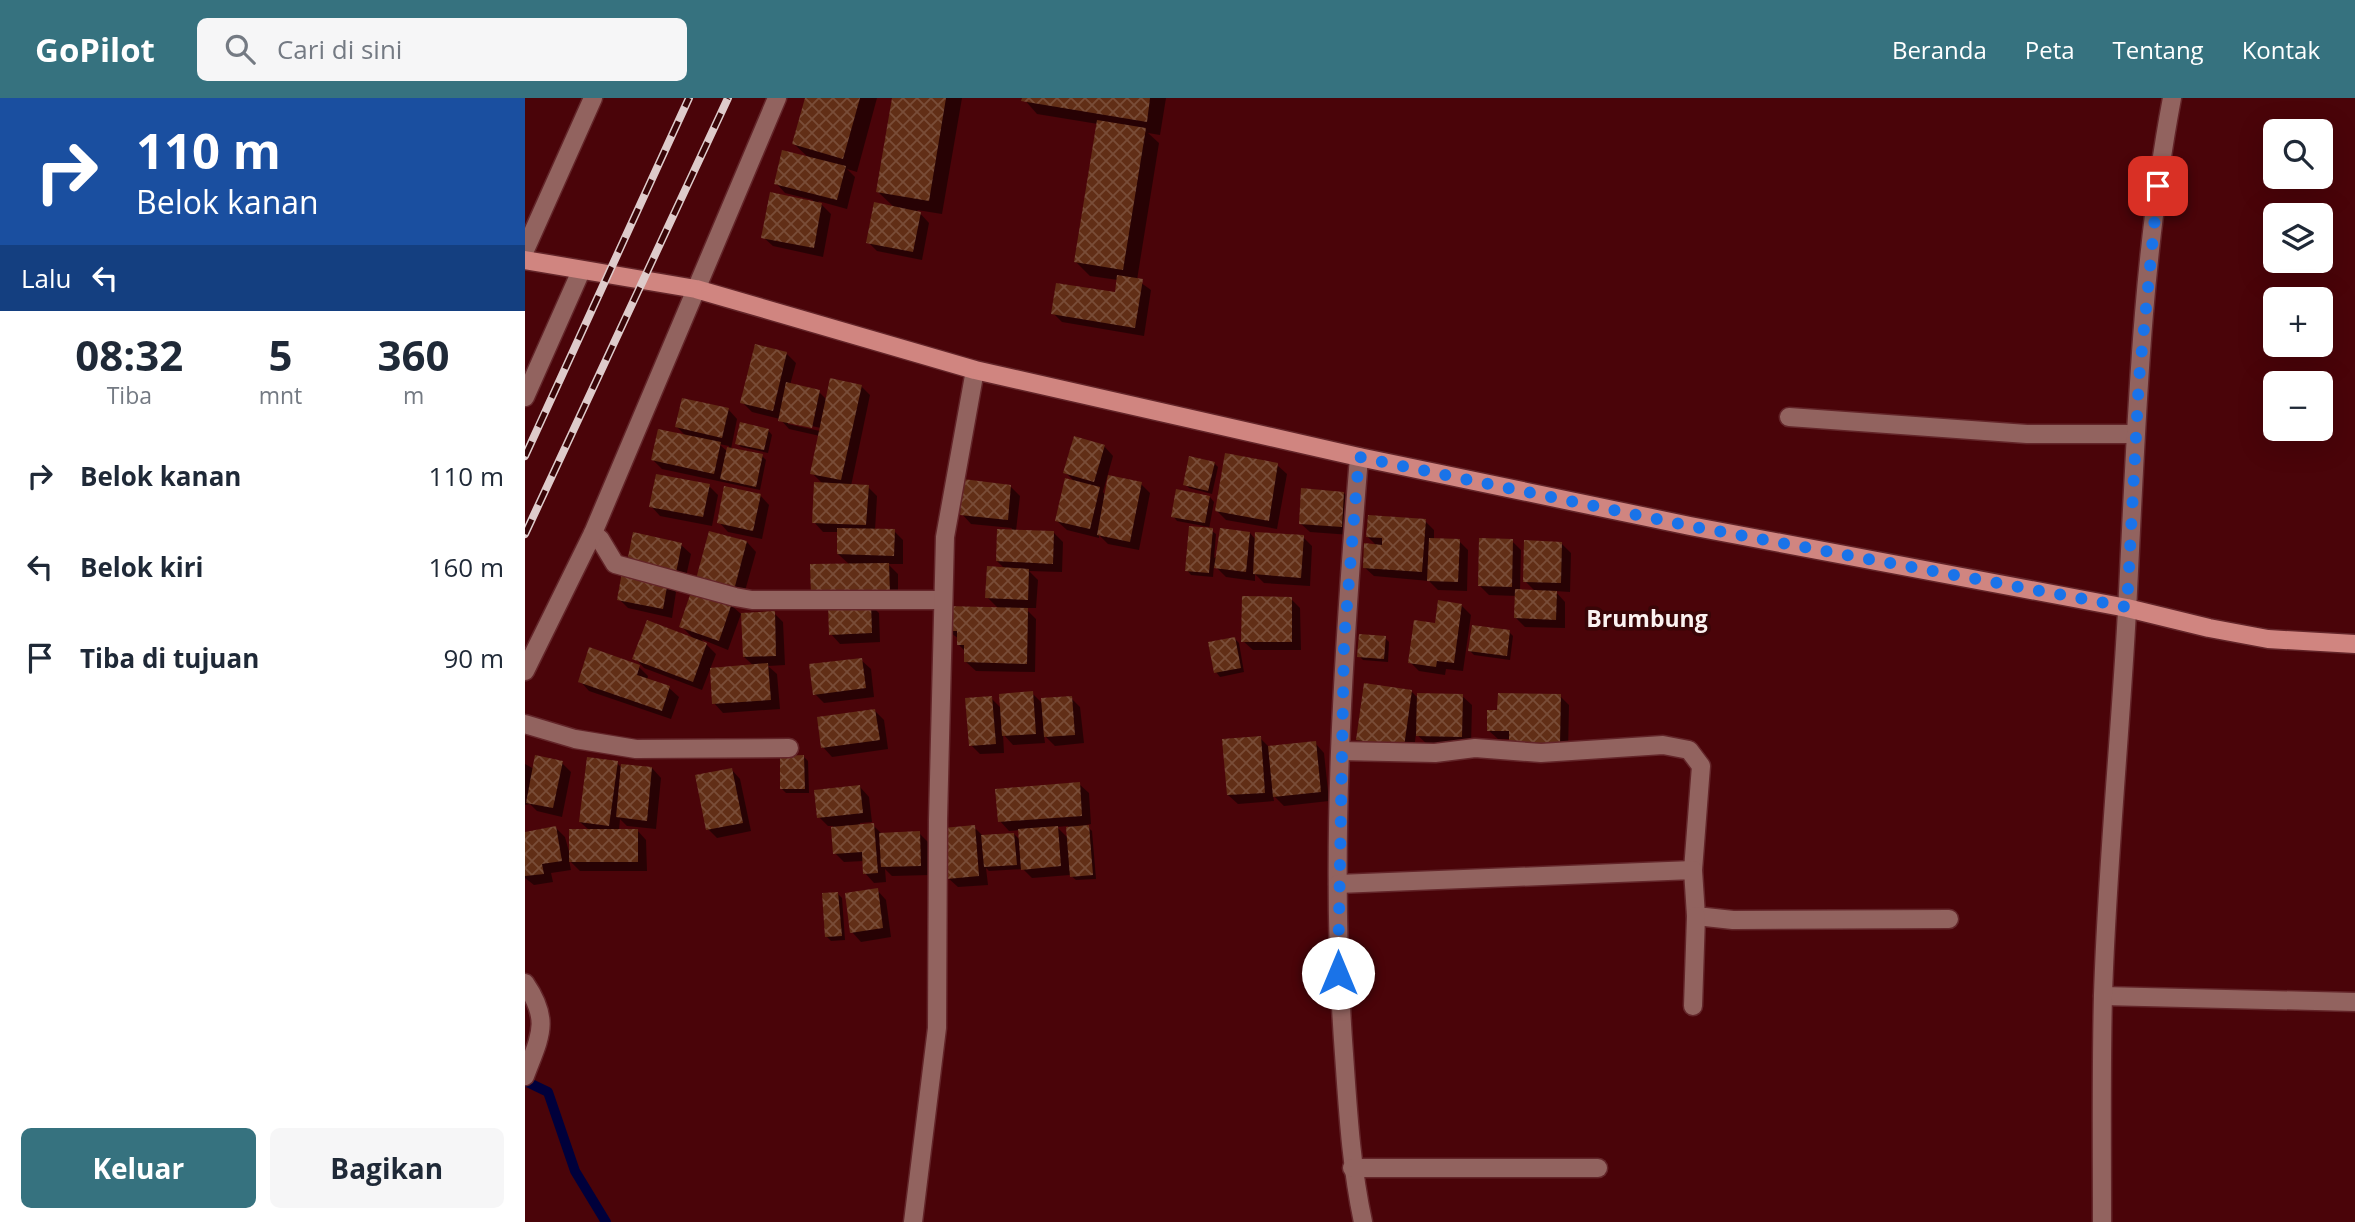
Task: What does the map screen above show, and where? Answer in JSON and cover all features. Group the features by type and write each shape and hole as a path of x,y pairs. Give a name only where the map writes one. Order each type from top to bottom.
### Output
{"street":[{"path":"525,250 593,98"},
{"path":"525,671 593,533 777,98"},
{"path":"2102,1222 2103,996 2135,434 2161,158 2172,98"},
{"path":"525,260 697,289 975,370 1359,457 1690,526 2127,607 2268,639 2355,644"},
{"path":"525,397 581,271"},
{"path":"913,1222 937,1028 945,537 975,370"},
{"path":"1789,417 2027,434 2135,434"},
{"path":"1359,457 1344,642 1338,973 1352,1168 1363,1222"},
{"path":"593,533 600,539 615,564 735,597 752,600 943,600"},
{"path":"525,724 575,739 636,749 789,748"},
{"path":"1341,751 1435,753 1475,748 1541,753 1663,745 1689,750 1701,766 1693,870 1696,916 1693,1006"},
{"path":"1338,884 1693,870"},
{"path":"1696,916 1733,920 1949,919"},
{"path":"525,983 540,1007 541,1033 525,1076"},
{"path":"2103,996 2355,1002"},
{"path":"1352,1168 1598,1168"}],"building":[{"path":"805,98 860,98 843,159 792,144"},
{"path":"892,98 946,98 929,201 876,192"},
{"path":"1022,98 1150,98 1147,122 1021,101"},
{"path":"1097,120 1146,128 1123,270 1074,262"},
{"path":"782,150 846,166 837,200 774,184"},
{"path":"770,192 822,203 814,248 761,238"},
{"path":"874,202 921,212 913,252 866,243"},
{"path":"1117,275 1143,279 1135,328 1051,314 1056,283 1115,292"},
{"path":"755,344 787,352 773,411 740,403"},
{"path":"830,378 862,385 841,480 810,474"},
{"path":"786,382 820,390 812,428 778,421"},
{"path":"682,398 729,408 722,438 675,427"},
{"path":"740,422 769,429 764,450 735,444"},
{"path":"658,429 721,442 714,474 651,460"},
{"path":"1074,436 1105,445 1094,482 1063,473"},
{"path":"727,447 763,454 756,487 720,479"},
{"path":"1225,453 1278,463 1269,521 1215,511"},
{"path":"1189,456 1215,462 1208,491 1183,485"},
{"path":"656,474 710,484 703,517 649,507"},
{"path":"1108,475 1142,482 1130,542 1097,535"},
{"path":"1065,478 1100,487 1090,529 1055,521"},
{"path":"963,479 1011,485 1008,520 960,515"},
{"path":"814,482 869,485 866,525 812,523"},
{"path":"724,486 761,494 753,531 717,523"},
{"path":"1301,488 1344,492 1342,527 1299,524"},
{"path":"1176,489 1210,496 1205,523 1171,517"},
{"path":"1368,515 1426,519 1422,572 1363,568 1364,543 1382,545 1382,538 1366,537"},
{"path":"1189,526 1213,528 1209,573 1185,571"},
{"path":"837,528 895,529 894,556 837,554"},
{"path":"1220,528 1250,532 1246,572 1214,568"},
{"path":"997,529 1054,531 1053,564 996,561"},
{"path":"709,531 747,541 734,590 696,579"},
{"path":"633,532 682,543 676,573 627,562"},
{"path":"1255,532 1304,535 1301,578 1253,574"},
{"path":"1429,538 1460,539 1458,582 1427,581"},
{"path":"1479,538 1513,539 1512,587 1478,586"},
{"path":"1524,540 1562,542 1561,583 1523,582"},
{"path":"889,563 890,594 811,596 810,564"},
{"path":"987,566 1029,569 1028,600 985,598"},
{"path":"622,572 668,581 663,609 617,600"},
{"path":"692,589 732,603 719,641 679,627"},
{"path":"1515,589 1557,591 1556,620 1514,618"},
{"path":"1242,596 1292,597 1292,642 1241,642"},
{"path":"1438,600 1462,604 1454,663 1437,661 1436,667 1408,663 1414,620 1435,623"},
{"path":"871,602 872,633 829,635 828,604"},
{"path":"946,606 1028,608 1027,664 964,662 964,645 957,645 957,631 945,631"},
{"path":"775,611 776,656 743,657 741,613"},
{"path":"647,620 707,643 693,682 632,659"},
{"path":"1472,625 1510,630 1507,656 1468,651"},
{"path":"1359,634 1386,636 1384,659 1357,657"},
{"path":"1235,637 1241,668 1214,673 1208,642"},
{"path":"589,647 640,665 637,675 670,686 662,711 578,682"},
{"path":"862,658 866,688 813,695 809,664"},
{"path":"768,663 771,700 712,704 710,668"},
{"path":"1364,683 1412,690 1404,747 1356,740"},
{"path":"1033,691 1036,734 1002,736 999,694"},
{"path":"1417,693 1463,694 1462,737 1416,736"},
{"path":"1498,693 1561,694 1560,745 1509,744 1509,731 1487,731 1487,710 1497,710"},
{"path":"992,696 996,744 969,746 965,698"},
{"path":"1072,696 1075,735 1044,737 1041,698"},
{"path":"875,709 880,740 821,748 817,717"},
{"path":"1261,736 1265,793 1227,795 1222,739"},
{"path":"1316,741 1321,792 1273,797 1268,746"},
{"path":"535,755 563,761 553,808 526,803"},
{"path":"804,755 805,789 780,789 780,756"},
{"path":"587,757 618,761 609,826 579,822"},
{"path":"621,764 652,767 647,821 616,817"},
{"path":"732,768 743,823 706,830 695,775"},
{"path":"1080,782 1082,816 998,822 995,789"},
{"path":"860,785 863,813 817,818 814,790"},
{"path":"874,823 878,873 863,874 862,852 833,854 831,827"},
{"path":"975,825 979,876 947,879 943,828"},
{"path":"1089,825 1093,875 1070,877 1066,827"},
{"path":"556,826 562,861 542,864 544,874 525,876 525,832"},
{"path":"1058,826 1061,866 1021,870 1018,829"},
{"path":"569,829 638,829 638,862 569,862"},
{"path":"920,831 921,866 881,867 879,833"},
{"path":"1014,833 1017,865 984,867 981,835"},
{"path":"878,888 883,928 850,933 845,893"},
{"path":"838,892 842,936 825,937 822,893"}],"waterway":[{"path":"525,1081 548,1092 575,1171 606,1222"}],"railway":[{"path":"525,456 689,98"},
{"path":"525,534 728,98"}],"district":[{"name":"Brumbung","path":"1647,618"}],"route":[{"path":"1338,973 1344,642 1359,457 1690,526 2127,607 2128,536 2141,351 2158,186"}]}
